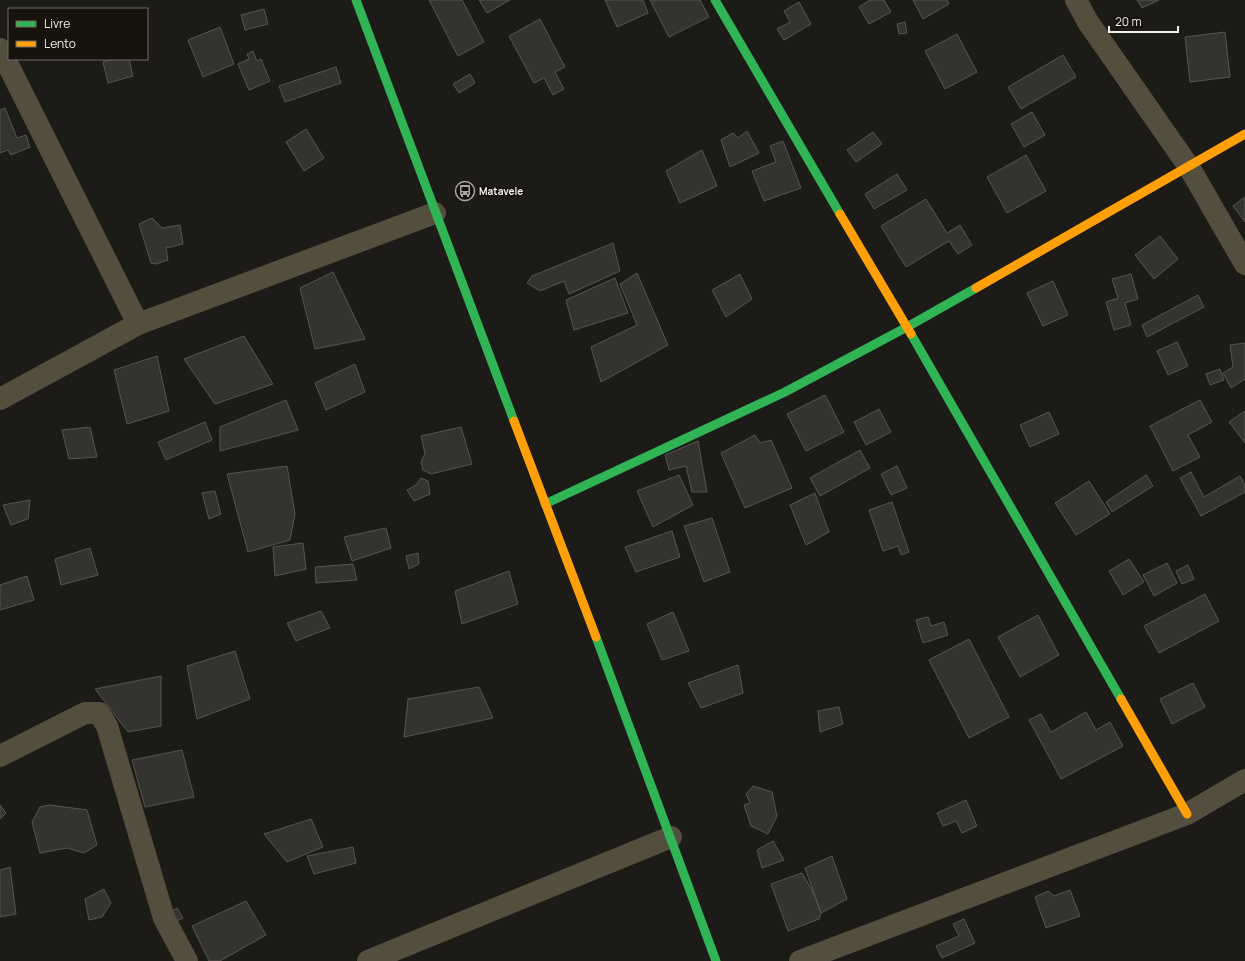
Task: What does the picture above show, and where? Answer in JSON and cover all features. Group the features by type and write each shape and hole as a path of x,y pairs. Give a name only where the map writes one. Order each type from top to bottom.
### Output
{"main road":[{"path":"356,0 671,837 716,961"},
{"path":"715,0 906,327 1187,814"},
{"path":"545,504 785,392 906,327 1189,168 1245,134"}],"street":[{"path":"1076,0 1088,22 1189,168 1245,264"},
{"path":"0,49 138,324"},
{"path":"0,399 138,324 435,213"},
{"path":"0,756 85,713 99,714 107,726 164,918 187,961"},
{"path":"800,961 1187,814 1245,780"},
{"path":"368,961 671,837"}],"building":[{"path":"429,0 462,0 484,42 458,56"},
{"path":"479,0 510,0 487,13"},
{"path":"605,0 643,0 648,13 617,27"},
{"path":"650,0 700,0 709,17 669,37"},
{"path":"870,0 884,0 891,12 869,24 859,7"},
{"path":"913,0 947,0 949,4 923,19"},
{"path":"1137,0 1159,0 1142,8"},
{"path":"799,2 811,24 784,40 777,29 790,22 784,11"},
{"path":"264,9 268,24 245,30 241,15"},
{"path":"540,19 565,67 555,72 564,89 553,95 544,78 534,83 509,36"},
{"path":"905,22 907,33 899,34 897,24"},
{"path":"220,27 234,64 203,77 188,40"},
{"path":"1225,32 1230,77 1190,82 1185,37"},
{"path":"957,34 977,72 945,89 925,51"},
{"path":"253,51 257,61 261,59 270,81 249,90 238,64 249,59 247,54"},
{"path":"1063,55 1076,77 1021,109 1008,87"},
{"path":"110,60 129,60 133,76 108,83 103,62"},
{"path":"336,67 341,83 285,102 279,86"},
{"path":"470,74 475,83 459,93 453,84"},
{"path":"5,108 17,138 26,135 30,147 11,155 8,150 0,153 0,110"},
{"path":"1032,112 1045,135 1024,147 1011,124"},
{"path":"306,129 324,158 304,171 286,142"},
{"path":"747,131 759,153 730,167 721,140 733,133 738,138"},
{"path":"873,132 882,144 856,162 847,150"},
{"path":"783,141 801,188 764,201 752,171 776,162 770,146"},
{"path":"702,150 717,186 680,203 666,171"},
{"path":"1026,155 1046,191 1007,213 987,177"},
{"path":"897,174 907,190 874,209 865,194"},
{"path":"1245,197 1245,222 1233,206"},
{"path":"926,199 947,233 960,225 972,245 958,254 949,241 906,267 881,226"},
{"path":"152,218 162,228 180,225 183,244 166,248 168,260 156,264 151,263 139,224"},
{"path":"1160,236 1178,259 1154,279 1135,255"},
{"path":"613,243 620,271 569,294 564,281 540,291 527,283 532,276"},
{"path":"333,272 365,339 315,349 300,288"},
{"path":"637,273 668,345 601,382 591,347 637,325 620,284"},
{"path":"740,274 752,299 726,317 712,290"},
{"path":"1131,274 1138,299 1125,303 1131,325 1114,330 1106,302 1118,298 1112,279"},
{"path":"615,278 628,313 574,330 566,300"},
{"path":"1053,281 1068,315 1043,326 1027,293"},
{"path":"1198,295 1204,307 1147,337 1142,325"},
{"path":"244,336 273,384 215,404 184,359"},
{"path":"1177,342 1188,366 1168,375 1157,351"},
{"path":"1245,343 1245,379 1231,388 1223,373 1233,367 1230,345"},
{"path":"157,356 169,411 127,424 114,370"},
{"path":"355,364 365,392 326,410 315,383"},
{"path":"1220,369 1224,380 1210,385 1206,374"},
{"path":"825,395 844,432 806,451 787,414"},
{"path":"286,400 298,430 220,451 220,427"},
{"path":"1200,400 1212,422 1188,435 1200,457 1173,471 1150,426"},
{"path":"879,409 891,432 866,445 854,422"},
{"path":"1245,411 1245,443 1229,422"},
{"path":"1049,412 1059,434 1030,447 1020,425"},
{"path":"205,422 212,440 166,460 158,442"},
{"path":"90,427 97,457 69,459 62,430"},
{"path":"461,427 472,464 431,474 423,470 421,462 425,454 421,436"},
{"path":"755,435 760,443 771,440 792,488 745,508 721,453"},
{"path":"698,441 707,492 692,492 686,466 669,470 665,455"},
{"path":"860,450 870,468 820,496 810,478"},
{"path":"287,466 295,514 290,540 248,552 227,474"},
{"path":"897,466 907,488 891,495 881,474"},
{"path":"1191,472 1204,497 1240,476 1245,485 1245,492 1201,516 1180,478"},
{"path":"679,475 693,505 653,527 637,491"},
{"path":"1146,475 1153,486 1112,512 1106,502"},
{"path":"421,478 428,481 430,494 414,501 407,490 416,485"},
{"path":"1089,481 1110,514 1076,535 1055,503"},
{"path":"215,491 221,514 209,519 202,493"},
{"path":"815,493 829,532 806,545 790,505"},
{"path":"30,500 28,519 11,525 3,505"},
{"path":"892,502 909,552 901,555 898,546 883,551 869,510"},
{"path":"712,518 730,572 704,582 684,526"},
{"path":"386,528 391,548 352,561 344,537"},
{"path":"672,531 680,557 636,572 625,547"},
{"path":"303,543 306,569 275,576 273,547"},
{"path":"90,548 98,575 61,585 55,559"},
{"path":"418,553 419,564 409,569 406,556"},
{"path":"1129,559 1144,582 1123,595 1109,571"},
{"path":"1167,563 1177,583 1154,596 1143,575"},
{"path":"353,564 357,580 316,583 315,567"},
{"path":"1188,565 1194,579 1182,584 1176,571"},
{"path":"509,571 518,604 462,624 455,591"},
{"path":"27,576 34,600 0,610 0,585"},
{"path":"1205,594 1219,621 1159,653 1144,626"},
{"path":"321,611 330,628 296,641 287,623"},
{"path":"673,612 689,651 662,660 647,624"},
{"path":"1038,615 1059,655 1020,677 998,637"},
{"path":"928,617 931,626 944,622 948,635 923,643 916,620"},
{"path":"969,639 1009,717 969,738 929,660"},
{"path":"235,651 250,699 197,719 187,666"},
{"path":"738,665 743,693 701,708 688,683"},
{"path":"161,676 161,726 128,732 95,689"},
{"path":"1193,683 1205,707 1172,724 1160,699"},
{"path":"479,687 493,718 404,737 408,699"},
{"path":"839,707 843,724 820,732 818,711"},
{"path":"1086,712 1096,730 1110,722 1123,746 1061,779 1029,720 1041,714 1051,732"},
{"path":"182,750 194,797 145,807 132,760"},
{"path":"753,786 772,792 777,816 768,834 751,826 744,805 750,803 746,794"},
{"path":"966,800 977,826 962,833 956,821 943,826 937,813"},
{"path":"0,805 6,813 0,819"},
{"path":"50,805 87,810 97,845 84,853 67,848 40,853 32,822 40,807"},
{"path":"311,819 323,847 287,862 264,834"},
{"path":"773,841 784,860 762,868 757,850"},
{"path":"353,847 356,863 314,874 307,856"},
{"path":"832,856 847,899 821,913 805,868"},
{"path":"10,867 16,914 0,917 0,870"},
{"path":"802,873 813,892 821,913 819,919 788,931 771,884"},
{"path":"104,889 111,903 102,917 89,920 85,899"},
{"path":"1070,890 1080,916 1046,928 1035,897 1048,891 1054,896"},
{"path":"246,901 266,935 220,961 209,961 192,926"},
{"path":"177,908 183,918 171,924 167,914"},
{"path":"964,919 975,943 942,958 936,946 959,936 953,924"}],"traffic: fast":[{"path":"356,0 514,421"},
{"path":"715,0 840,214"},
{"path":"545,504 785,392 907,327 976,288"},
{"path":"911,334 1121,699"},
{"path":"596,637 716,961"}],"traffic: slow":[{"path":"976,288 1245,134"},
{"path":"840,214 911,334"},
{"path":"514,421 596,637"},
{"path":"1121,699 1187,814"}],"place":[{"name":"Matavele","path":"465,191"}]}
